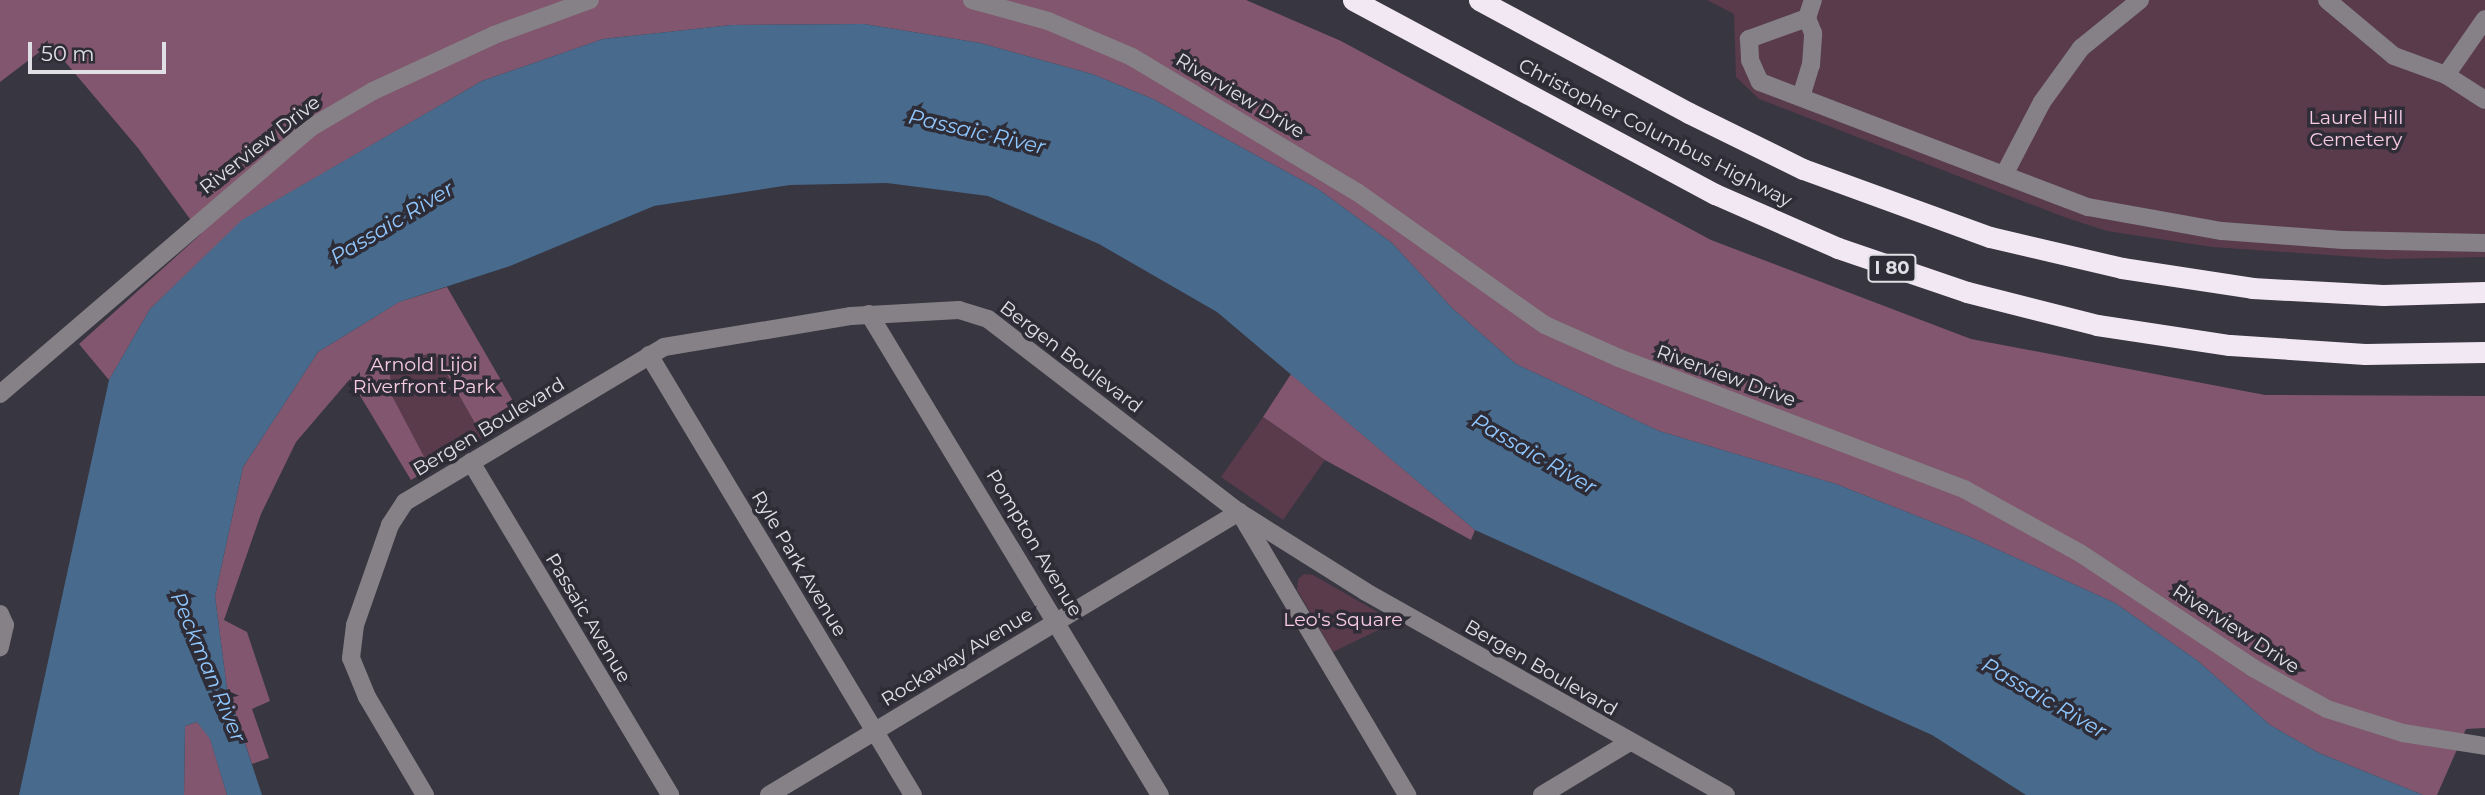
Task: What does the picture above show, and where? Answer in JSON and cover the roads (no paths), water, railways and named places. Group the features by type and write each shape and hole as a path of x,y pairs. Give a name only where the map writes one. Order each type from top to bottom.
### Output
{"highway":[{"name":"Christopher Columbus Highway","path":"1353,0 1715,194 1838,248 1941,284 2097,325 2230,345 2352,353 2485,352"},
{"name":"Christopher Columbus Highway","path":"1479,0 1689,113 1803,169 1990,237 2122,268 2252,288 2383,295 2485,292"}],"street":[{"name":"Riverview Drive","path":"0,393 310,128 373,91 494,35 590,0"},
{"name":"Riverview Drive","path":"972,0 1048,21 1132,57 1357,192 1545,325 1619,358 1964,489 2080,553 2253,668 2327,709 2403,733 2485,746"},
{"path":"1801,97 1811,65 1813,33 1807,18 1813,0"},
{"path":"2004,175 2042,102 2081,48 2140,0"},
{"path":"2327,0 2394,56 2446,75 2485,100"},
{"path":"1807,18 1749,40 1750,60 1760,82 2088,208 2142,220 2343,240 2485,243"},
{"path":"2446,75 2485,19"},
{"name":"Bergen Boulevard","path":"425,795 368,697 351,657 352,644 396,512 405,502 664,347 869,314 959,310 988,319 1239,512 1366,592 1628,743 1726,795"},
{"name":"Pompton Avenue","path":"869,314 1160,795"},
{"name":"Ryle Park Avenue","path":"649,355 913,795"},
{"name":"Passaic Avenue","path":"471,462 670,795"},
{"path":"1239,512 1407,795"},
{"name":"Rockaway Avenue","path":"769,795 1239,512"},
{"path":"0,614 5,625 0,647"},
{"path":"1542,795 1628,743"}],"water":[{"path":"864,24 980,43 1092,74 1153,99 1318,189 1392,243 1453,309 1516,364 1659,431 1836,484 1970,537 2115,603 2198,661 2270,725 2319,753 2423,795 2026,795 1932,735 1475,530 1217,312 1099,244 988,196 887,183 790,185 654,206 510,266 399,302 318,352 243,467 215,596 227,689 262,795 227,795 210,739 197,722 185,726 184,795 19,795 109,380 150,309 242,220 482,81 603,39 732,25"}],"park label":[{"name":"Laurel Hill Cemetery","path":"2356,129"},
{"name":"Arnold Lijoi Riverfront Park","path":"424,376"},
{"name":"Leo's Square","path":"1343,620"}],"water label":[{"name":"Passaic River","path":"977,132"},
{"name":"Passaic River","path":"392,223"},
{"name":"Passaic River","path":"1534,454"},
{"name":"Peckman River","path":"208,667"},
{"name":"Passaic River","path":"2044,698"}]}
